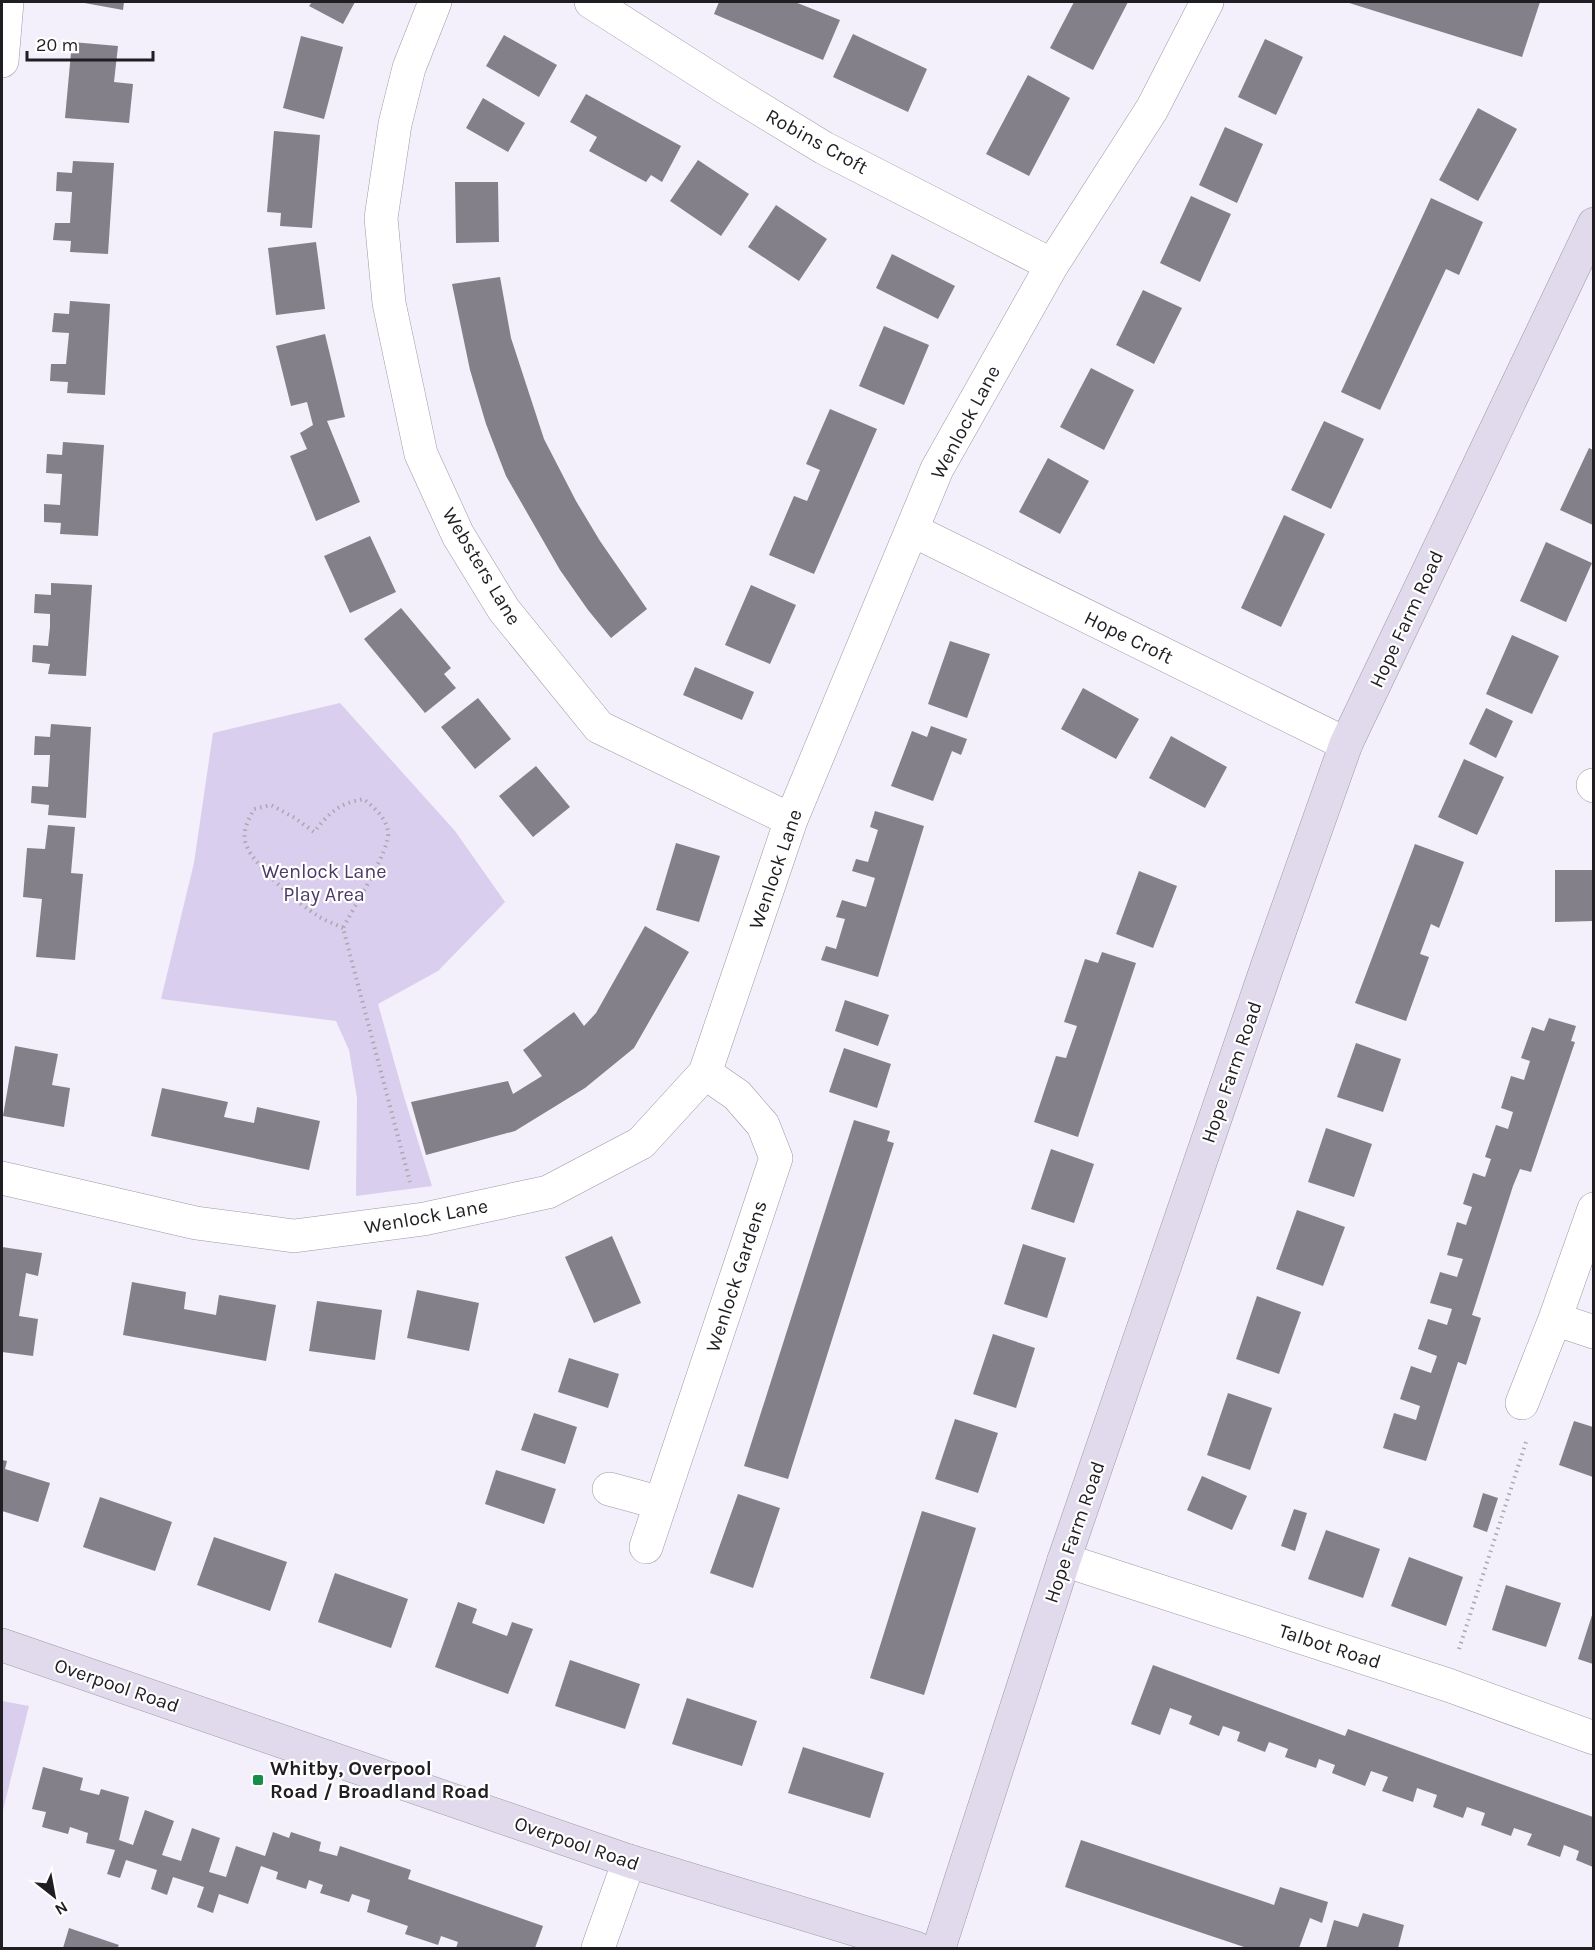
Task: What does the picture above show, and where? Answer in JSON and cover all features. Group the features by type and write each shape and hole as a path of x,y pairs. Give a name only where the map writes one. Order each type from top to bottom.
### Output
{"street":[{"path":"2,61 7,2"},
{"name":"Websters Lane","path":"435,2 409,68 395,124 381,218 389,303 421,454 458,535 504,610 599,727 791,820"},
{"name":"Robins Croft","path":"591,2 824,148 1052,265"},
{"name":"Wenlock Lane","path":"2,1179 195,1223 294,1236 424,1219 548,1192 641,1143 705,1073 791,820 937,469 1052,265 1152,109 1207,2"},
{"name":"Hope Farm Road","path":"939,1948 1064,1560 1268,964 1346,744 1593,224"},
{"name":"Hope Croft","path":"912,531 1346,744"},
{"name":"Wenlock Gardens","path":"646,1547 776,1158 763,1125 737,1095 705,1073"},
{"path":"1522,1403 1555,1319 1593,1209"},
{"path":"1555,1319 1593,1332"},
{"path":"609,1489 661,1503"},
{"name":"Talbot Road","path":"1064,1560 1448,1685 1593,1738"},
{"name":"Overpool Road","path":"2,1645 629,1861 916,1948"},
{"path":"598,1948 629,1861"}],"path":[{"path":"343,928 318,916 287,892 255,861 245,841 246,824 254,809 271,805 314,832 325,818 346,802 364,799 380,813 389,832 386,848 343,928 408,1176 424,1219"},
{"path":"1448,1685 1529,1434 1522,1403"}],"green space":[{"name":"Wenlock Lane Play Area","path":"340,703 455,831 505,902 438,971 378,1004 432,1186 356,1196 357,1098 349,1050 336,1021 161,999 194,863 213,733"},
{"path":"2,1701 29,1706 2,1814"}],"building":[{"path":"79,2 124,2 123,10"},
{"path":"312,2 355,2 343,24 309,6"},
{"path":"719,2 795,2 840,20 823,60 714,14"},
{"path":"1074,2 1128,2 1093,70 1050,48"},
{"path":"1346,2 1540,2 1522,57"},
{"path":"853,34 927,69 908,112 833,77"},
{"path":"504,35 557,65 539,97 486,66"},
{"path":"301,36 343,47 324,119 283,108"},
{"path":"1265,39 1303,57 1276,115 1238,97"},
{"path":"72,42 118,46 114,82 133,84 129,123 65,118"},
{"path":"1028,75 1070,98 1029,176 986,154"},
{"path":"586,94 681,146 662,182 651,175 646,182 589,151 597,137 570,122"},
{"path":"483,98 525,123 508,152 466,128"},
{"path":"1478,108 1517,129 1478,201 1439,180"},
{"path":"1225,127 1263,144 1237,203 1199,185"},
{"path":"274,131 320,135 312,228 280,226 281,213 267,212"},
{"path":"698,160 749,194 721,236 670,201"},
{"path":"73,161 114,163 108,254 70,252 71,241 53,240 55,223 70,223 72,192 56,191 57,172 72,173"},
{"path":"455,182 498,182 499,242 456,243"},
{"path":"1191,196 1231,214 1200,282 1160,263"},
{"path":"1431,198 1483,222 1459,275 1446,269 1380,410 1341,392"},
{"path":"776,205 827,239 799,281 748,247"},
{"path":"316,242 325,309 276,315 268,248"},
{"path":"892,254 955,286 938,319 876,288"},
{"path":"500,277 511,338 544,439 600,541 647,609 611,638 560,570 506,476 486,424 470,370 452,284"},
{"path":"1143,290 1182,308 1154,364 1116,345"},
{"path":"70,301 110,304 105,395 67,393 68,382 50,381 51,364 66,364 69,333 52,332 54,313 69,314"},
{"path":"884,326 929,345 904,405 859,386"},
{"path":"325,334 345,417 327,421 360,502 316,521 290,456 307,449 300,433 313,425 307,402 291,406 276,346"},
{"path":"1091,368 1134,390 1104,450 1060,427"},
{"path":"830,409 877,429 814,574 769,555 794,496 807,501 820,470 806,464"},
{"path":"1324,421 1364,439 1331,509 1291,490"},
{"path":"63,442 104,445 98,536 60,534 61,523 44,522 44,504 60,505 62,474 46,473 47,454 62,455"},
{"path":"1589,448 1593,450 1593,525 1560,510"},
{"path":"1048,458 1089,481 1060,534 1019,512"},
{"path":"1284,515 1325,534 1281,627 1241,608"},
{"path":"370,536 396,592 350,613 324,556"},
{"path":"1546,542 1592,563 1566,622 1520,601"},
{"path":"51,583 92,585 86,676 48,674 50,664 32,662 33,645 48,646 50,627 50,614 34,613 35,594 51,595"},
{"path":"751,585 796,605 770,664 725,645"},
{"path":"401,608 451,668 444,674 456,688 425,713 364,639"},
{"path":"1512,635 1559,656 1532,714 1486,694"},
{"path":"950,641 990,654 967,718 928,704"},
{"path":"695,667 754,692 742,720 683,695"},
{"path":"1083,688 1139,719 1116,759 1061,729"},
{"path":"478,698 511,739 475,769 441,727"},
{"path":"1486,708 1513,721 1496,758 1469,744"},
{"path":"51,724 91,727 86,818 48,815 49,805 31,803 32,786 48,787 50,755 34,755 35,736 50,737"},
{"path":"931,726 967,739 961,755 952,751 933,801 891,786 912,731 927,737"},
{"path":"1171,736 1227,767 1205,808 1149,778"},
{"path":"1464,759 1504,777 1477,835 1438,817"},
{"path":"536,766 570,807 533,837 499,796"},
{"path":"875,811 924,826 878,977 821,960 826,946 836,949 845,919 836,917 842,900 866,907 875,878 852,871 856,859 868,862 878,830 870,827"},
{"path":"48,825 75,827 71,873 83,874 75,960 36,957 42,899 23,897 27,848 45,849"},
{"path":"676,843 720,856 699,922 656,910"},
{"path":"1415,844 1464,862 1439,928 1431,924 1420,954 1429,957 1406,1021 1355,1003"},
{"path":"1555,870 1593,870 1593,921 1555,922"},
{"path":"1139,871 1177,886 1153,948 1116,934"},
{"path":"645,926 689,952 634,1048 585,1088 515,1131 426,1155 411,1102 508,1081 513,1094 542,1076 523,1050 574,1012 584,1026 596,1013"},
{"path":"1102,952 1136,963 1078,1137 1034,1122 1056,1056 1066,1058 1077,1026 1064,1022 1085,959 1098,963"},
{"path":"845,1000 889,1015 878,1046 835,1031"},
{"path":"1549,1018 1576,1026 1571,1041 1575,1042 1531,1172 1520,1169 1513,1186 1472,1315 1481,1318 1466,1365 1458,1362 1426,1461 1383,1448 1394,1413 1416,1420 1420,1406 1400,1399 1411,1366 1431,1373 1437,1356 1418,1349 1428,1319 1447,1325 1452,1309 1430,1303 1440,1272 1457,1277 1463,1259 1447,1255 1457,1222 1466,1225 1472,1207 1463,1204 1473,1173 1485,1177 1491,1159 1485,1157 1496,1125 1508,1129 1513,1112 1501,1108 1511,1076 1524,1080 1530,1061 1521,1058 1532,1027 1544,1031"},
{"path":"1356,1043 1401,1059 1383,1112 1337,1097"},
{"path":"15,1046 58,1054 52,1085 70,1088 64,1127 3,1116"},
{"path":"844,1048 891,1064 877,1108 829,1092"},
{"path":"162,1088 228,1102 224,1117 254,1123 257,1107 320,1121 309,1170 151,1136"},
{"path":"854,1120 890,1131 887,1141 894,1143 788,1479 744,1466"},
{"path":"1326,1128 1372,1144 1354,1197 1308,1182"},
{"path":"1051,1149 1094,1164 1074,1223 1031,1209"},
{"path":"1297,1210 1345,1227 1323,1286 1276,1269"},
{"path":"612,1236 641,1303 594,1323 565,1257"},
{"path":"1023,1244 1066,1258 1047,1318 1004,1304"},
{"path":"2,1247 42,1253 38,1276 26,1273 19,1316 38,1319 33,1356 2,1352"},
{"path":"132,1282 186,1292 184,1309 216,1315 219,1295 276,1305 266,1361 123,1335"},
{"path":"417,1290 479,1303 469,1351 407,1338"},
{"path":"1257,1296 1301,1312 1279,1374 1236,1359"},
{"path":"317,1301 382,1310 375,1360 309,1351"},
{"path":"993,1334 1035,1348 1016,1408 973,1394"},
{"path":"569,1358 619,1374 608,1408 558,1392"},
{"path":"1228,1393 1272,1408 1250,1470 1207,1455"},
{"path":"534,1413 577,1427 565,1464 521,1450"},
{"path":"955,1419 998,1433 978,1493 935,1479"},
{"path":"1574,1421 1593,1427 1593,1477 1559,1465"},
{"path":"2,1460 7,1461 5,1469 50,1483 38,1522 2,1511"},
{"path":"496,1470 556,1489 544,1524 485,1504"},
{"path":"1202,1476 1247,1496 1232,1530 1187,1510"},
{"path":"1483,1493 1498,1498 1487,1532 1473,1527"},
{"path":"738,1494 780,1508 753,1588 710,1573"},
{"path":"100,1497 172,1522 155,1571 83,1547"},
{"path":"1294,1509 1307,1513 1295,1551 1281,1546"},
{"path":"922,1511 976,1528 924,1695 870,1678"},
{"path":"1326,1530 1380,1549 1363,1598 1308,1579"},
{"path":"214,1537 287,1562 270,1611 197,1585"},
{"path":"1409,1557 1463,1577 1446,1626 1391,1606"},
{"path":"335,1573 408,1599 391,1648 318,1622"},
{"path":"1506,1585 1561,1603 1546,1647 1492,1630"},
{"path":"458,1602 477,1609 472,1623 507,1636 512,1622 533,1629 508,1694 435,1667"},
{"path":"1593,1612 1593,1664 1578,1659"},
{"path":"570,1660 640,1684 625,1729 555,1706"},
{"path":"1153,1665 1345,1736 1348,1729 1593,1817 1593,1867 1576,1860 1579,1851 1564,1845 1560,1857 1527,1845 1532,1834 1514,1828 1511,1836 1481,1825 1485,1813 1467,1807 1463,1818 1433,1807 1437,1795 1417,1788 1413,1802 1382,1791 1388,1777 1371,1771 1365,1786 1332,1773 1335,1765 1319,1759 1316,1768 1285,1757 1288,1749 1269,1742 1265,1752 1237,1741 1240,1732 1223,1726 1219,1736 1189,1724 1192,1716 1170,1708 1160,1735 1131,1724"},
{"path":"687,1698 757,1721 742,1766 672,1744"},
{"path":"803,1747 884,1773 870,1818 788,1793"},
{"path":"43,1767 83,1778 80,1790 99,1795 101,1789 129,1797 119,1840 133,1845 145,1810 174,1821 162,1855 181,1861 192,1828 220,1838 209,1872 226,1877 236,1846 265,1856 273,1832 289,1838 291,1832 321,1842 319,1851 337,1856 340,1846 411,1870 408,1879 543,1926 535,1948 456,1948 458,1942 441,1936 438,1945 405,1934 408,1926 367,1912 370,1900 352,1894 349,1902 320,1893 323,1885 309,1880 306,1889 276,1879 278,1872 261,1866 248,1904 219,1894 213,1913 197,1907 204,1887 173,1877 167,1895 151,1889 157,1870 126,1860 120,1878 107,1874 115,1850 86,1843 88,1833 70,1827 68,1834 42,1827 46,1812 32,1809"},
{"path":"1081,1840 1274,1905 1280,1887 1328,1902 1322,1923 1310,1918 1299,1948 1247,1948 1065,1887"},
{"path":"1363,1913 1404,1925 1398,1948 1326,1948 1334,1920 1358,1927"},
{"path":"69,1928 119,1945 117,1948 63,1948"}],"place":[{"name":"Whitby, Overpool Road / Broadland Road","path":"258,1780"}]}
